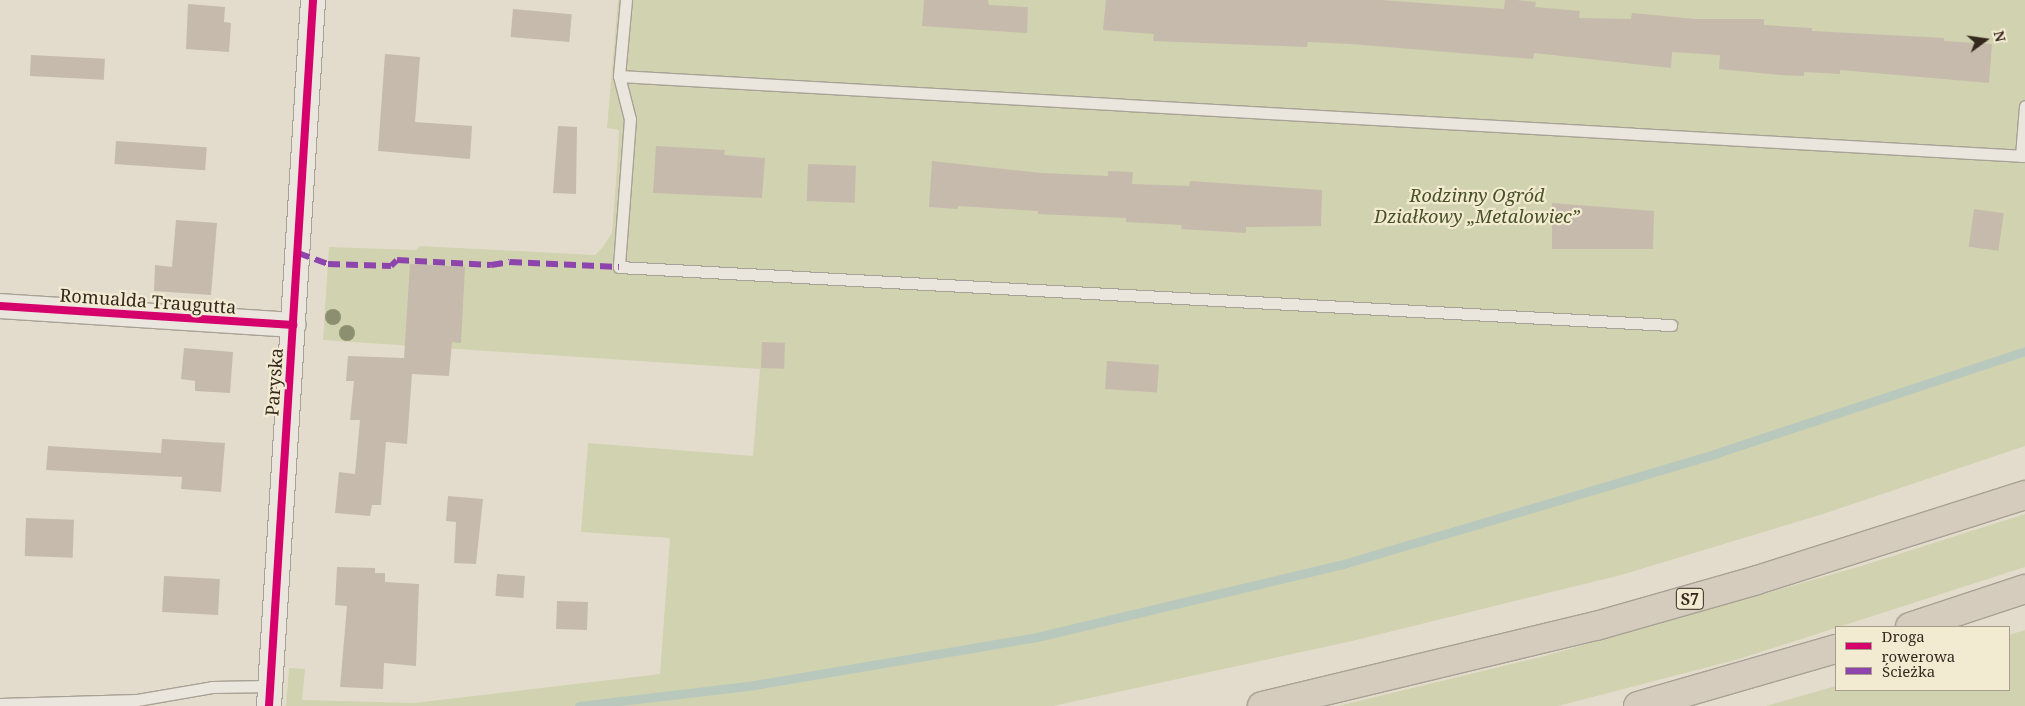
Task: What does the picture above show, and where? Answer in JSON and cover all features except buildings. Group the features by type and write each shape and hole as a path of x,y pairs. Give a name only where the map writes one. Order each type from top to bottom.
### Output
{"highway":[{"name":"S7","path":"1262,706 1596,626 1757,580 2025,494"},
{"path":"1913,626 2025,589"},
{"path":"1638,706 1835,649"}],"street":[{"name":"Paryska","path":"270,696 313,0"},
{"name":"Romualda Traugutta","path":"0,306 293,325"}],"lane":[{"path":"626,0 620,76 630,119 618,267 1671,325"},
{"path":"620,76 2023,156 2025,106"},
{"path":"0,704 137,700 212,687 270,696"}],"green space":[{"name":"Rodzinny Ogród Działkowy „Metalowiec”","path":"618,0 2025,0 2025,446 1823,514 1621,575 1352,641 1053,706 286,706 289,668 305,669 302,700 414,703 660,674 670,538 581,532 588,443 753,456 760,369 323,340 329,247 416,250 420,246 595,255 602,248 612,233 617,168 619,130 607,128"},
{"path":"2025,514 2025,567 1842,626 1835,626 1835,628 1739,659 1558,706 1338,706 1541,657 1858,567"},
{"path":"2025,630 2025,706 1766,706 1835,686 1835,691 2010,691 2010,635"}],"waterway":[{"path":"579,706 754,685 1037,637 1340,565 1717,453 2025,351"}],"marked path":[{"path":"298,253 328,264 391,266 397,260 491,265 510,262 619,267"}],"cycle path":[{"path":"269,706 313,0"},
{"path":"0,306 293,325"}]}
